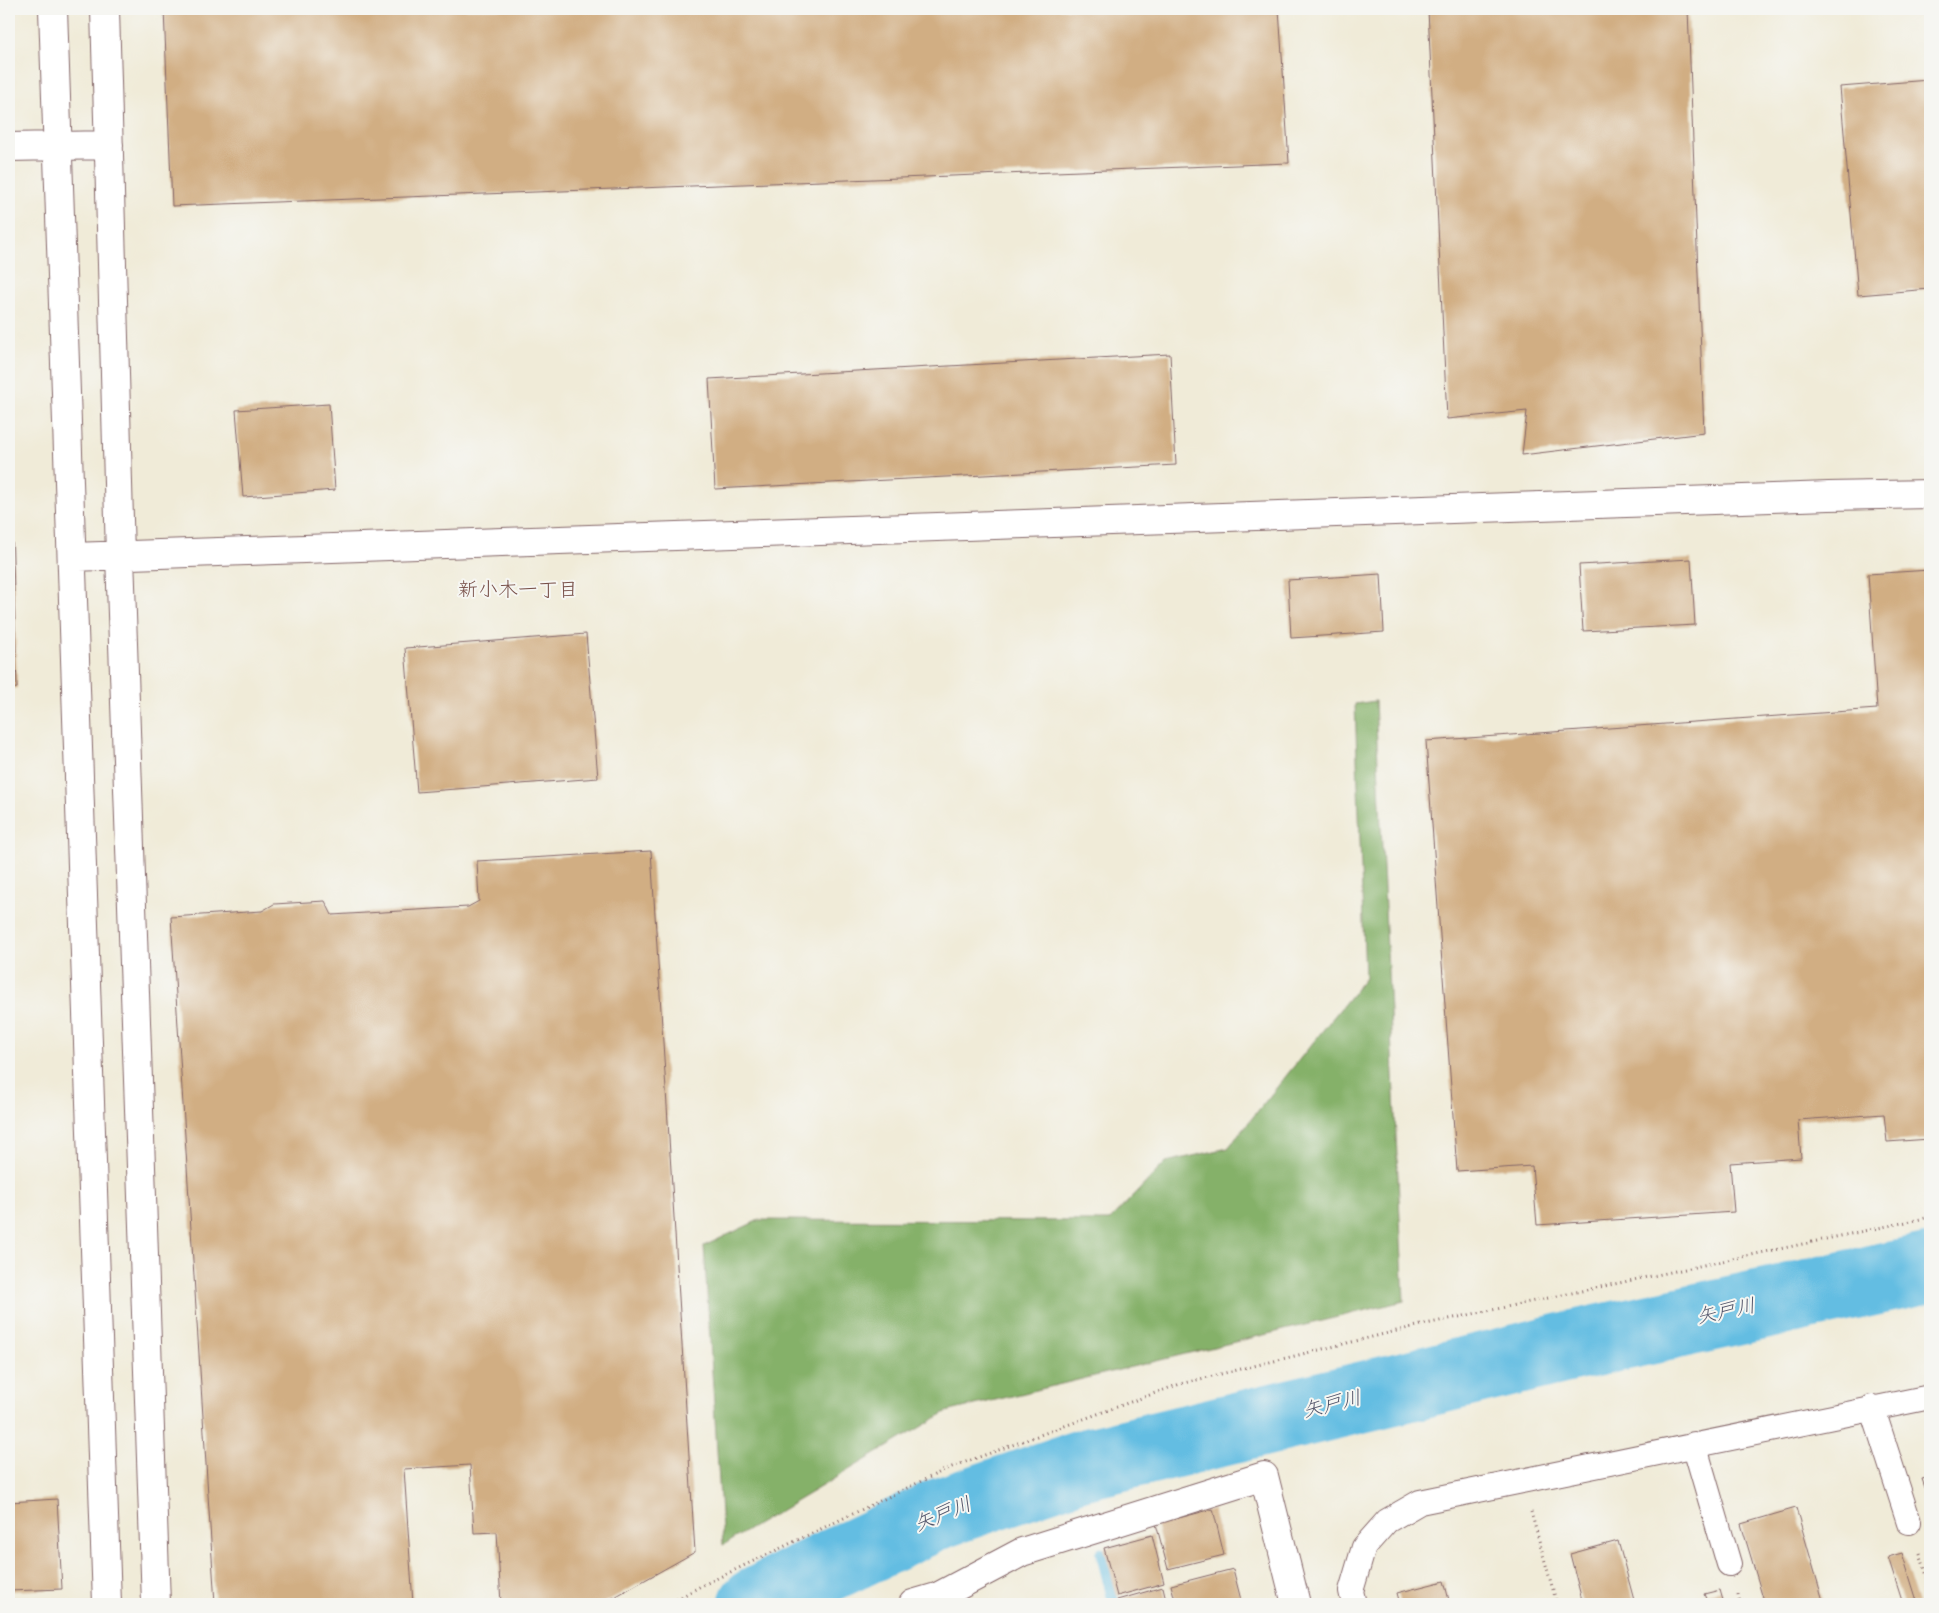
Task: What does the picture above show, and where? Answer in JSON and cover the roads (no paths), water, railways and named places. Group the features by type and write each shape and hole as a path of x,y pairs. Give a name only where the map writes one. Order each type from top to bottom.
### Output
{"street":[{"path":"53,9 56,146 72,557 107,1604"},
{"path":"105,9 120,556 156,1604"},
{"path":"9,147 109,145"},
{"path":"72,557 1930,494"},
{"path":"930,1602 1022,1552 1264,1476 1296,1604"}],"lane":[{"path":"1354,1604 1350,1591 1364,1547 1387,1521 1420,1502 1872,1407 1930,1397"},
{"path":"1872,1407 1909,1522"},
{"path":"1694,1444 1729,1564"}],"waterway":[{"name":"矢戸川","path":"754,1604 941,1513 1078,1466 1577,1345 1930,1268"},
{"path":"1101,1553 1114,1604"},
{"path":"802,1579 811,1604"}],"district":[{"name":"新小木一丁目","path":"518,590"}]}
